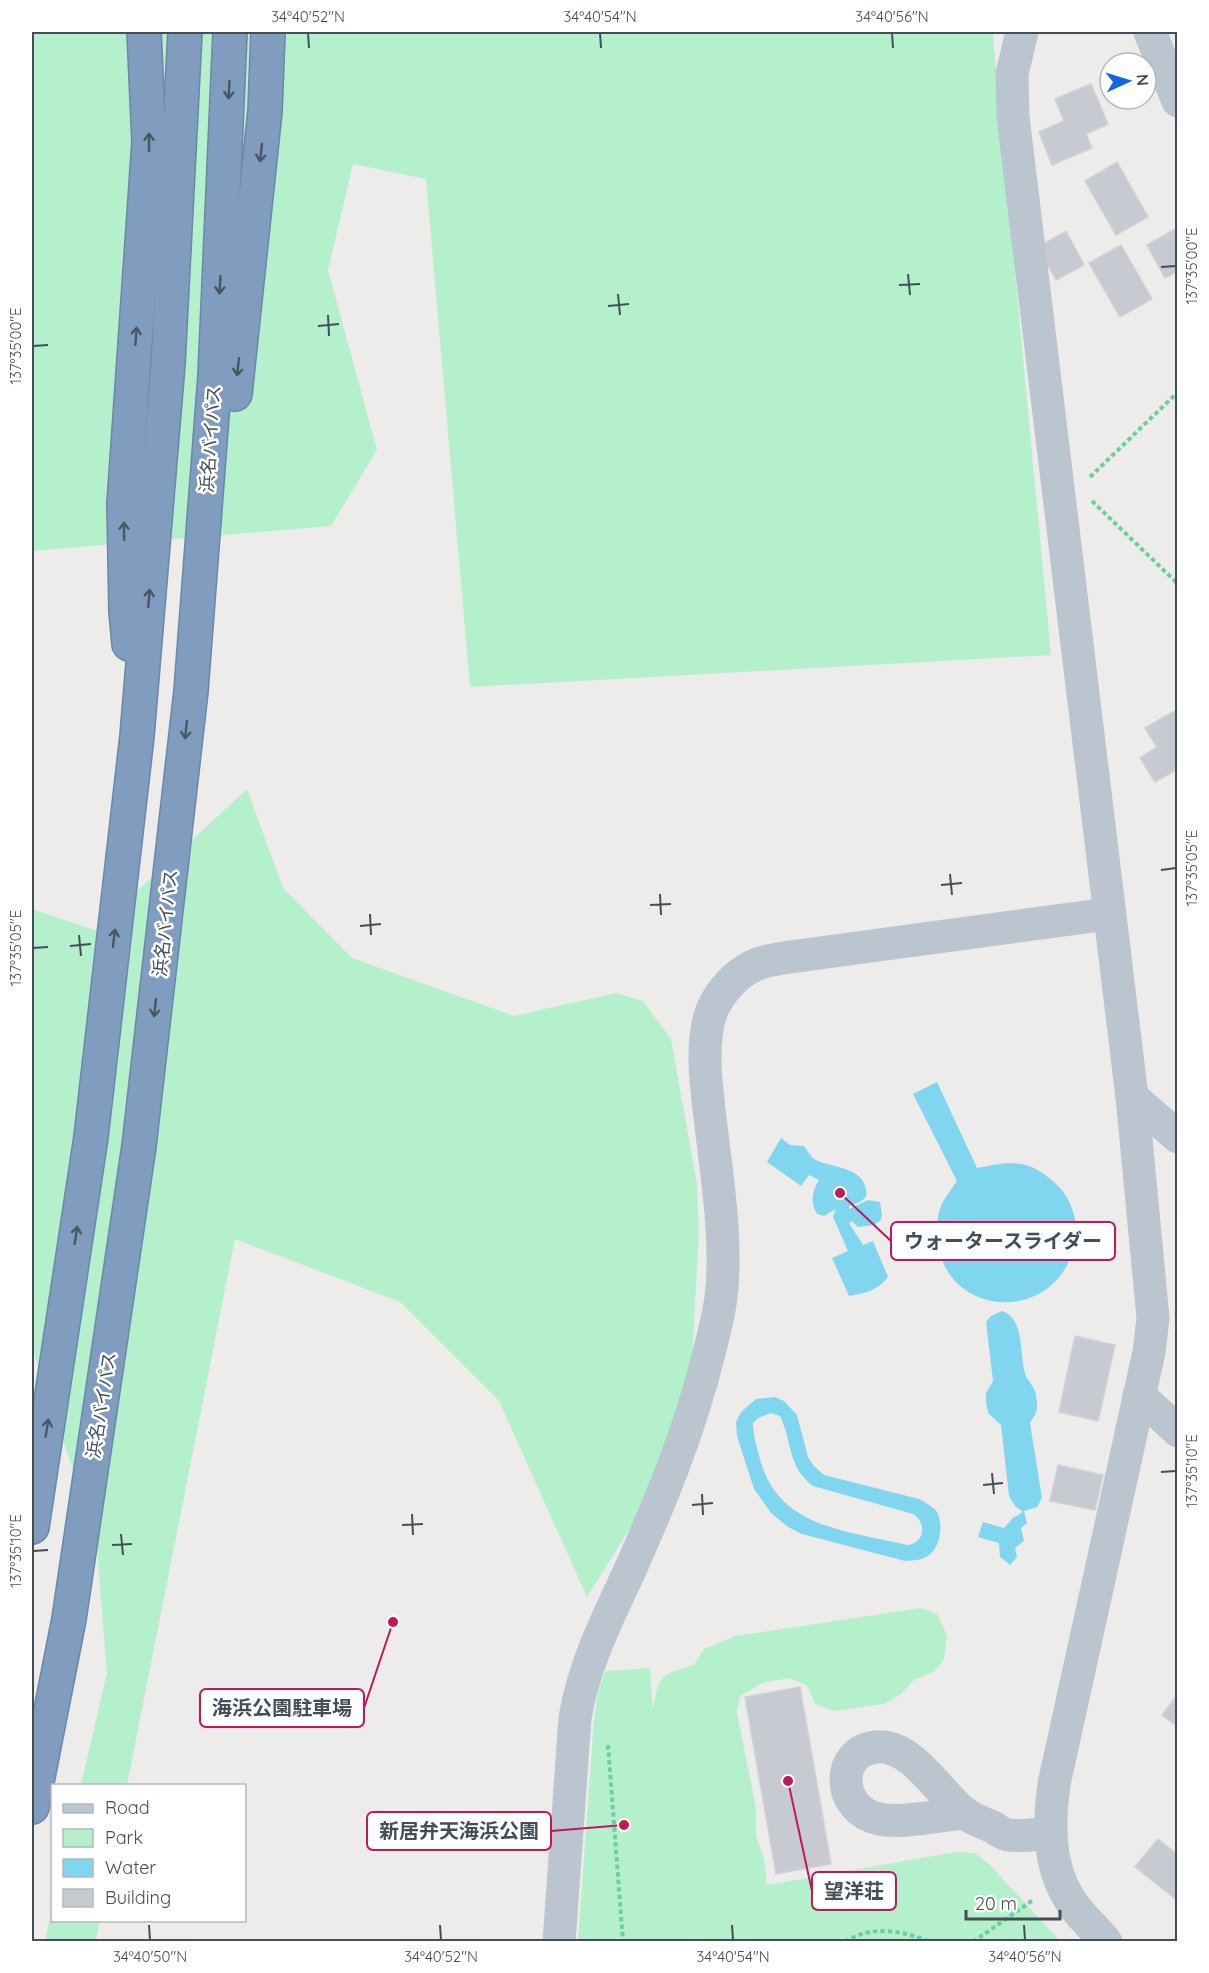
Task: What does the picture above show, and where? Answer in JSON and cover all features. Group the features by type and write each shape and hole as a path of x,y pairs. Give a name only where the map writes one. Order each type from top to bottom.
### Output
{"highway":[{"path":"137,736 126,611 123,504 149,142 144,32"},
{"path":"32,1527 91,1137 137,736 168,364 185,32"},
{"name":"浜名バイパス","path":"32,1807 69,1619 140,1146 191,691 215,376 230,32"},
{"path":"191,691 216,576 265,111 268,32"}],"street":[{"path":"1022,32 1012,74 1013,117 1069,490 1076,630 1108,914 1132,1097 1166,1307 1149,1352 1139,1395 1054,1784 1049,1816 1051,1849 1060,1880 1076,1909 1106,1941"},
{"path":"1150,32 1178,101"},
{"path":"559,1941 580,1688 590,1659 682,1448 698,1399 722,1289 721,1214 705,1073 706,1037 712,1009 728,984 753,966 783,958 1108,914"},
{"path":"1132,1097 1178,1137"},
{"path":"1139,1395 1178,1431"},
{"path":"965,1813 1008,1835 1050,1833"}],"path":[{"path":"1178,392 1069,490 1178,584"},
{"path":"608,1742 623,1941"},
{"path":"973,1941 1060,1880"},
{"path":"845,1941 857,1934 892,1931 931,1941"}],"green space":[{"path":"32,32 995,32 993,37 1051,655 470,687 426,179 353,164 328,270 377,450 331,526 32,551"},
{"path":"247,789 283,888 352,958 514,1016 616,993 643,1001 671,1039 697,1184 699,1232 691,1379 643,1507 587,1597 499,1401 400,1302 235,1239 127,1784 81,1784 107,1673 96,1538 32,1348 32,909 95,930"},
{"path":"921,1608 938,1615 947,1636 944,1659 935,1671 914,1680 901,1694 884,1704 834,1711 815,1704 808,1686 789,1678 762,1683 740,1696 737,1713 756,1808 756,1836 764,1858 767,1885 956,1852 975,1853 990,1865 1060,1941 578,1941 594,1720 598,1693 605,1671 650,1668 653,1710 659,1683 667,1674 694,1665 704,1649 735,1636"},
{"path":"51,1914 51,1922 100,1922 96,1941 45,1941"}],"water":[{"path":"937,1082 977,1168 1012,1163 1031,1167 1050,1178 1065,1194 1072,1207 1076,1237 1064,1271 1046,1289 1024,1300 1000,1302 977,1297 958,1284 943,1263 937,1235 938,1217 944,1200 957,1181 913,1094"},
{"path":"781,1138 790,1145 804,1146 816,1160 846,1169 859,1176 867,1193 864,1199 849,1206 849,1209 868,1200 880,1202 881,1220 874,1225 858,1227 852,1221 849,1223 863,1245 873,1241 888,1277 884,1282 866,1292 849,1296 832,1258 848,1251 833,1217 836,1209 824,1216 817,1214 813,1205 813,1197 819,1180 809,1175 801,1186 767,1162"},
{"path":"1002,1311 1009,1315 1018,1329 1025,1373 1036,1396 1037,1410 1030,1423 1042,1498 1037,1507 1024,1511 1027,1523 1021,1528 1024,1541 1015,1548 1017,1557 1010,1565 1000,1557 999,1543 978,1537 983,1522 1004,1528 1013,1518 1023,1512 1015,1506 1009,1496 1001,1425 988,1413 986,1402 986,1393 993,1381 986,1322 991,1316"},
{"path":"775,1397 784,1401 797,1415 808,1457 824,1475 919,1499 933,1507 938,1514 940,1536 933,1551 923,1558 905,1561 802,1534 788,1527 771,1513 754,1489 737,1436 736,1422 741,1412 756,1399","holes":["771,1413 780,1416 795,1462 813,1486 913,1514 918,1518 922,1527 918,1541 907,1545 837,1529 797,1512 781,1498 768,1479 759,1455 753,1423 758,1418"]}],"building":[{"path":"1091,84 1098,100 1098,111 1102,111 1108,124 1086,134 1092,148 1052,165 1039,132 1064,121 1055,99"},
{"path":"1117,162 1148,217 1116,235 1085,181"},
{"path":"1175,229 1178,235 1178,271 1165,278 1147,245"},
{"path":"1066,231 1084,265 1056,280 1038,247"},
{"path":"1121,245 1152,299 1120,317 1089,263"},
{"path":"1176,710 1178,769 1155,782 1140,758 1157,747 1145,728"},
{"path":"1075,1336 1115,1345 1098,1421 1059,1412"},
{"path":"1058,1465 1103,1475 1095,1510 1050,1501"},
{"path":"800,1687 831,1864 776,1874 745,1697"},
{"path":"1178,1694 1178,1727 1162,1715"},
{"path":"1158,1839 1178,1855 1178,1901 1135,1867"}],"place":[{"name":"ウォータースライダー","path":"840,1193"},
{"name":"海浜公園駐車場","path":"393,1622"},
{"name":"望洋荘","path":"788,1781"},
{"name":"新居弁天海浜公園","path":"624,1825"}]}
